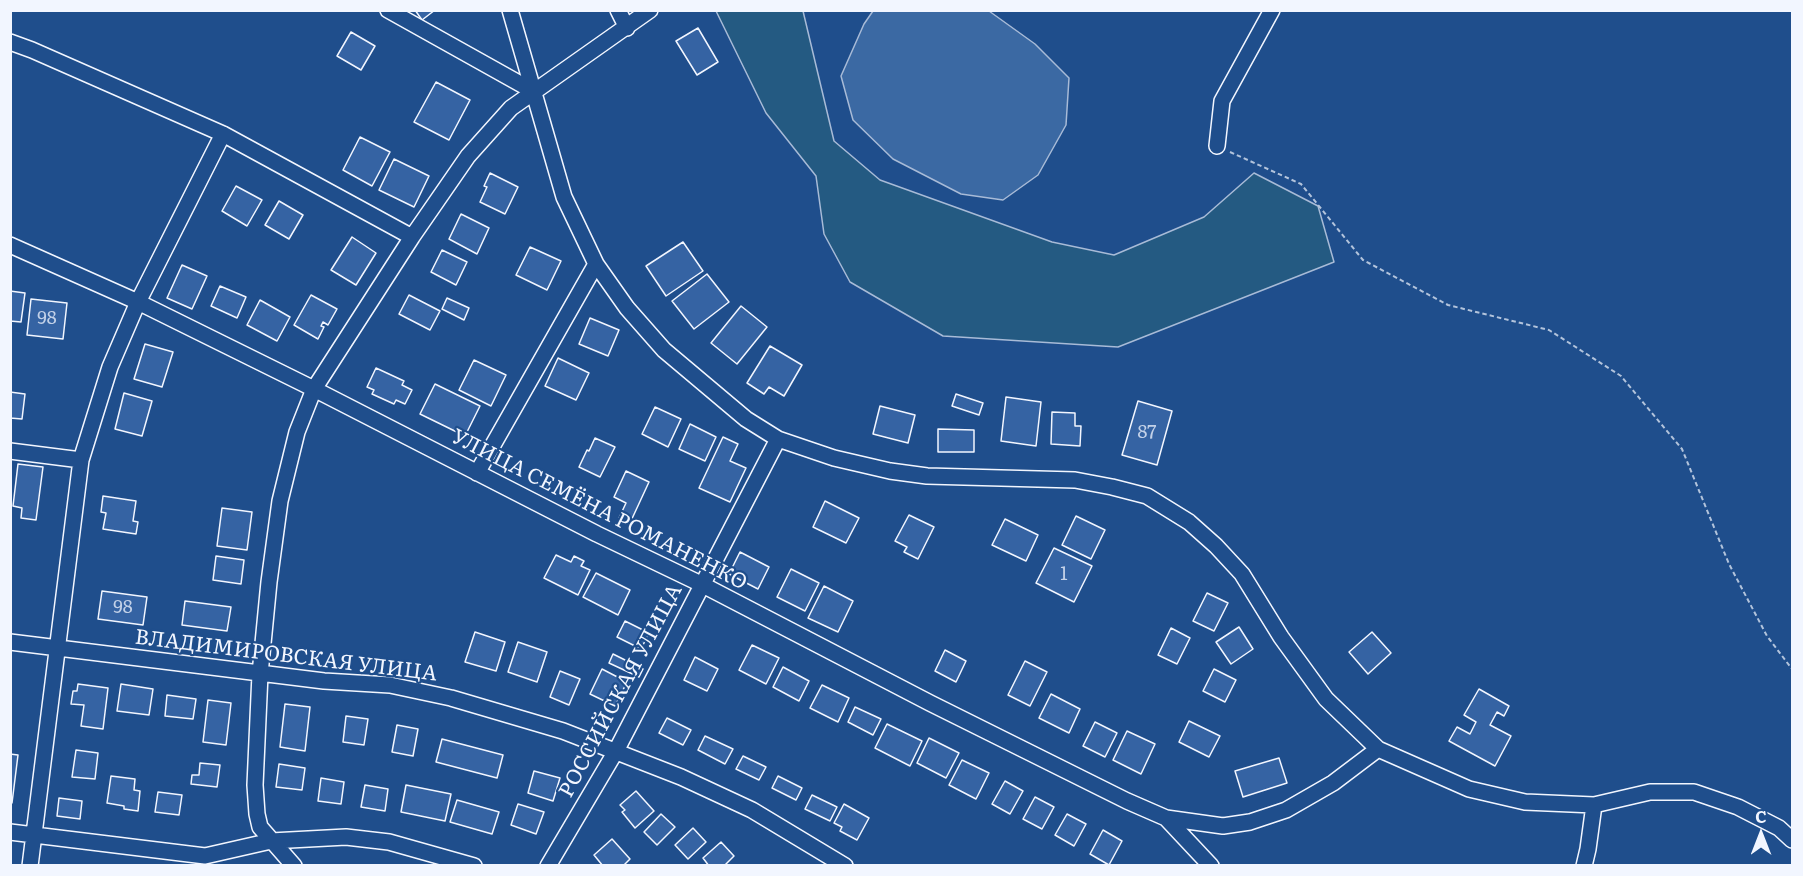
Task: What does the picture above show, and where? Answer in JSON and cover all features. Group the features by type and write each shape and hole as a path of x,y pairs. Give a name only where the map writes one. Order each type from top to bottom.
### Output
{"street":[{"path":"388,10 533,91"},
{"path":"510,10 564,197 596,264 627,309 664,350 746,419 778,439 834,458 890,471 927,476 1075,480 1147,496 1189,522 1242,574 1281,637 1326,699 1378,749 1469,789 1525,802 1594,805 1650,792 1694,792 1738,807 1779,828 1792,840"},
{"path":"618,10 627,27"},
{"path":"294,866 260,827 255,784 260,674 280,501 297,432 314,389 412,237 468,156 511,108 650,10"},
{"path":"1217,146 1222,101 1272,10"},
{"path":"10,42 223,134 412,237"},
{"path":"30,866 81,460 110,367 138,302 223,134"},
{"name":"УЛИЦА СЕМЁНА РОМАНЕНКО","path":"10,245 138,302 314,389 701,584 930,703 1127,801 1166,818 1223,826 1259,819 1286,810 1333,783 1378,749"},
{"path":"477,473 596,264"},
{"name":"РОССИЙСКАЯ УЛИЦА","path":"548,866 616,752 778,439"},
{"path":"10,451 81,460"},
{"name":"ВЛАДИМИРОВСКАЯ УЛИЦА","path":"10,642 260,674 390,685 441,696 563,731 681,777 742,806 840,864"},
{"path":"1584,866 1594,805"},
{"name":"УЛИЦА СЕМЁНА РОМАНЕНКО","path":"1166,818 1211,866"},
{"path":"10,832 204,861 271,841 346,837 389,842 474,866"}],"path":[{"path":"1217,146 1300,184 1363,260 1448,305 1549,330 1621,376 1682,449 1729,564 1767,636 1792,669"}],"shaded area":[{"path":"716,11 803,11 834,141 880,180 1052,242 1114,255 1204,217 1254,173 1318,206 1334,262 1118,347 943,336 850,282 824,234 816,176 766,113"},
{"path":"873,11 989,11 1035,44 1069,78 1066,125 1038,175 1003,200 961,194 893,159 853,120 841,76 864,24"}],"building":[{"path":"415,10 435,10 422,20"},
{"path":"698,28 718,62 697,75 676,41"},
{"path":"351,32 375,46 361,70 337,56"},
{"path":"436,82 470,100 449,140 414,122"},
{"path":"360,137 390,152 372,186 343,170"},
{"path":"394,159 429,176 414,207 379,190"},
{"path":"490,173 518,187 505,214 480,202"},
{"path":"236,186 262,200 247,226 222,211"},
{"path":"279,201 303,215 289,239 265,225"},
{"path":"461,214 489,228 477,254 449,239"},
{"path":"352,237 376,253 356,285 331,270"},
{"path":"683,242 703,271 666,296 646,266"},
{"path":"530,247 561,261 547,290 516,275"},
{"path":"442,250 467,262 456,285 431,272"},
{"path":"182,265 207,276 192,309 167,298"},
{"path":"707,274 729,302 694,329 672,301"},
{"path":"220,286 246,297 237,318 211,306"},
{"path":"10,291 25,293 21,322 10,321"},
{"path":"311,295 337,309 328,325 323,322 321,326 324,327 318,339 294,325"},
{"path":"409,295 440,311 430,330 399,314"},
{"path":"447,298 469,308 464,320 442,309"},
{"path":"31,299 67,303 63,339 27,335"},
{"path":"260,300 290,317 277,341 247,325"},
{"path":"741,306 767,327 737,364 711,343"},
{"path":"590,318 619,330 608,356 579,344"},
{"path":"145,344 173,352 162,387 134,379"},
{"path":"770,346 802,365 784,396 769,387 764,394 747,383"},
{"path":"558,358 589,373 576,400 545,386"},
{"path":"474,360 506,375 491,406 459,390"},
{"path":"376,368 404,381 402,385 412,390 405,404 396,400 394,404 372,394 374,390 367,387"},
{"path":"435,384 480,406 465,436 420,414"},
{"path":"10,392 25,394 22,419 10,418"},
{"path":"124,393 152,401 142,436 115,429"},
{"path":"956,394 983,403 979,415 952,406"},
{"path":"1006,397 1041,402 1036,446 1001,441"},
{"path":"1138,401 1172,411 1157,465 1122,455"},
{"path":"880,406 915,415 908,443 873,434"},
{"path":"655,407 681,419 668,447 642,434"},
{"path":"1052,412 1075,413 1075,426 1081,426 1080,446 1051,444"},
{"path":"690,424 716,437 705,461 679,449"},
{"path":"938,429 974,430 974,452 938,452"},
{"path":"723,437 738,444 730,461 746,468 730,502 699,488"},
{"path":"595,438 615,447 600,477 579,467"},
{"path":"18,464 43,467 36,520 21,518 22,508 13,506"},
{"path":"626,471 649,482 630,523 619,518 626,503 614,497"},
{"path":"103,496 136,501 133,521 138,522 136,534 103,529 106,513 101,512"},
{"path":"825,501 859,518 846,543 813,527"},
{"path":"222,508 252,512 247,550 217,546"},
{"path":"909,515 934,527 918,559 904,552 907,547 895,541"},
{"path":"1076,516 1105,530 1091,559 1062,545"},
{"path":"1005,519 1038,535 1026,561 992,545"},
{"path":"1054,548 1092,566 1074,602 1036,583"},
{"path":"740,552 769,567 758,589 729,574"},
{"path":"556,555 571,562 574,556 584,561 581,566 590,570 578,595 544,578"},
{"path":"216,556 244,560 241,584 213,580"},
{"path":"791,569 819,583 805,611 777,597"},
{"path":"596,573 630,590 618,615 583,597"},
{"path":"824,586 853,601 838,632 808,618"},
{"path":"102,591 147,597 143,625 98,619"},
{"path":"1207,593 1228,603 1214,631 1193,621"},
{"path":"185,601 231,607 227,631 182,625"},
{"path":"625,621 649,633 641,649 617,637"},
{"path":"1239,627 1253,649 1231,664 1216,642"},
{"path":"1171,628 1190,638 1177,664 1158,655"},
{"path":"475,632 505,642 496,671 465,662"},
{"path":"1372,632 1391,653 1368,674 1349,652"},
{"path":"518,642 547,652 537,682 508,672"},
{"path":"752,645 779,658 766,684 739,670"},
{"path":"945,650 966,661 956,682 935,671"},
{"path":"613,654 643,669 639,677 609,663"},
{"path":"695,657 718,669 707,691 684,680"},
{"path":"1025,661 1047,672 1030,706 1008,695"},
{"path":"783,667 809,681 799,701 773,687"},
{"path":"602,669 627,682 615,706 590,694"},
{"path":"1214,669 1236,680 1225,702 1203,691"},
{"path":"560,671 580,679 569,705 550,697"},
{"path":"78,684 108,688 103,729 81,726 84,705 71,704 73,691 77,691"},
{"path":"121,684 153,689 149,715 117,711"},
{"path":"822,685 849,698 838,722 810,708"},
{"path":"1479,689 1509,706 1504,716 1497,712 1490,725 1511,736 1495,766 1449,741 1457,727 1470,734 1476,722 1464,715"},
{"path":"1051,694 1080,709 1069,733 1039,718"},
{"path":"167,695 196,699 193,719 165,716"},
{"path":"208,700 231,703 226,745 203,742"},
{"path":"285,704 310,707 305,751 280,747"},
{"path":"855,707 881,719 873,735 848,722"},
{"path":"346,716 368,719 364,745 343,742"},
{"path":"667,718 691,730 683,745 659,733"},
{"path":"1189,721 1220,736 1209,757 1179,742"},
{"path":"1095,722 1117,733 1105,757 1083,746"},
{"path":"887,724 922,741 910,766 875,748"},
{"path":"397,725 418,729 413,756 392,752"},
{"path":"1127,731 1155,744 1141,774 1113,760"},
{"path":"705,736 733,749 725,764 698,750"},
{"path":"929,738 959,753 946,778 917,763"},
{"path":"442,739 503,755 497,778 436,762"},
{"path":"76,750 98,753 95,779 72,777"},
{"path":"10,754 18,755 12,803 10,803"},
{"path":"743,756 766,767 759,780 736,769"},
{"path":"1279,758 1287,783 1243,797 1235,771"},
{"path":"962,760 989,773 976,799 949,785"},
{"path":"200,763 220,765 217,787 191,784 192,775 199,775"},
{"path":"279,764 305,768 302,790 276,787"},
{"path":"534,771 560,778 553,801 528,793"},
{"path":"111,776 135,779 134,790 140,791 138,811 107,803"},
{"path":"778,776 802,788 796,800 772,788"},
{"path":"321,778 344,782 341,804 318,801"},
{"path":"1005,781 1023,791 1010,814 992,804"},
{"path":"365,785 388,789 385,811 361,807"},
{"path":"406,785 451,794 445,821 401,812"},
{"path":"636,791 654,811 635,828 622,812 625,810 620,805"},
{"path":"158,792 182,795 179,815 155,812"},
{"path":"812,795 837,807 830,821 805,809"},
{"path":"1035,797 1054,807 1042,829 1023,819"},
{"path":"59,798 82,801 80,819 57,816"},
{"path":"457,800 499,812 492,834 450,822"},
{"path":"518,804 544,812 536,834 511,825"},
{"path":"844,804 869,818 857,840 840,831 842,827 834,823"},
{"path":"661,814 675,827 657,845 644,832"},
{"path":"1067,814 1086,824 1074,846 1055,835"},
{"path":"693,828 706,842 688,859 675,845"},
{"path":"1103,830 1122,841 1109,865 1090,854"},
{"path":"612,839 630,859 623,866 603,866 594,855"},
{"path":"721,842 734,856 724,866 709,866 703,858"}]}
